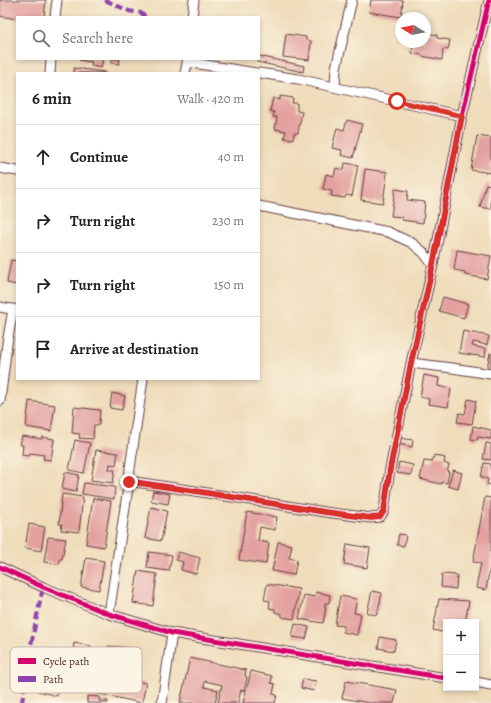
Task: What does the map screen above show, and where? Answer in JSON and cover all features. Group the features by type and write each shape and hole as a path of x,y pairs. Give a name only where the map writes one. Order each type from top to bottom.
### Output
{"street":[{"path":"55,16 57,0"},
{"path":"192,16 194,0"},
{"path":"335,87 336,68 352,0"},
{"path":"129,482 325,512 371,518 380,517 384,511 390,469 411,363 433,265 462,116 490,0"},
{"path":"50,72 51,60"},
{"path":"185,72 188,61 252,72"},
{"path":"260,73 298,79 462,116"},
{"path":"0,168 16,171"},
{"path":"260,206 388,232 412,243 423,252 433,265"},
{"path":"0,307 15,309 7,344 0,401"},
{"path":"411,363 491,374"},
{"path":"109,614 143,380"},
{"path":"0,566 44,587 109,614 172,633 443,678"},
{"path":"162,703 172,633"},
{"path":"479,683 491,685"}],"building":[{"path":"0,0 46,0 44,16 16,16 16,19 0,16"},
{"path":"371,0 403,0 402,12 395,12 395,16 369,12"},
{"path":"286,34 306,37 306,40 311,41 309,60 283,57"},
{"path":"431,34 437,35 437,38 450,40 448,50 443,49 442,60 412,53 413,48 431,48"},
{"path":"260,56 304,66 303,72 257,62 258,60 260,60"},
{"path":"79,60 103,60 101,68 91,66 92,62"},
{"path":"112,60 120,60 119,64 111,63"},
{"path":"74,68 105,72 74,72"},
{"path":"280,96 293,98 292,103 297,103 297,111 302,112 298,133 294,133 293,139 284,138 286,131 275,129 277,117 273,117 274,112 270,111 273,98 280,100"},
{"path":"347,120 362,124 353,158 341,155 342,150 332,148 337,128 344,130"},
{"path":"477,136 491,138 491,173 471,170"},
{"path":"345,163 358,165 352,196 346,195 345,198 331,196 332,191 323,189 326,174 334,176 336,168 344,170"},
{"path":"365,169 387,172 383,203 361,200"},
{"path":"486,184 491,185 491,209 480,207"},
{"path":"395,189 408,191 407,200 425,202 423,223 402,220 402,217 391,216"},
{"path":"457,250 491,256 487,279 465,275 465,272 454,270"},
{"path":"11,260 16,261 16,285 7,283"},
{"path":"443,297 468,304 464,318 439,311"},
{"path":"463,331 489,336 487,345 473,342 472,346 486,349 485,357 459,353"},
{"path":"491,353 491,369 487,368"},
{"path":"424,375 439,378 438,386 451,389 448,407 428,404 429,399 420,397"},
{"path":"112,393 125,396 122,410 110,408"},
{"path":"468,399 476,401 472,424 457,422 459,413 465,414"},
{"path":"29,401 55,405 51,431 26,427"},
{"path":"74,407 100,410 99,425 94,425 93,439 79,438 80,434 72,433"},
{"path":"473,426 491,430 491,439 478,437 477,440 471,439"},
{"path":"22,436 54,439 51,460 43,459 44,455 30,453 29,456 22,455 23,445 20,445"},
{"path":"399,438 413,440 412,447 398,444"},
{"path":"75,440 90,443 84,473 69,470"},
{"path":"486,443 491,444 491,460 483,459"},
{"path":"96,450 118,453 116,465 110,464 109,470 115,470 113,483 91,480"},
{"path":"434,455 445,458 444,463 449,465 447,472 449,472 447,483 442,482 441,484 420,479 424,461 432,462"},
{"path":"399,462 413,465 411,475 397,473"},
{"path":"484,463 491,464 491,485 487,484 488,479 481,477"},
{"path":"453,470 462,473 458,489 448,486"},
{"path":"65,472 79,475 76,492 62,489"},
{"path":"84,483 115,487 114,499 82,494"},
{"path":"153,491 170,494 168,504 151,501"},
{"path":"62,494 83,497 79,532 61,530 62,524 59,524"},
{"path":"485,497 491,498 491,561 486,590 476,588 481,563 473,562"},
{"path":"93,498 111,501 104,547 86,544"},
{"path":"151,507 167,511 161,541 145,538"},
{"path":"247,512 277,517 275,530 260,527 258,541 269,543 266,564 239,560"},
{"path":"29,524 45,527 41,551 25,548"},
{"path":"399,534 406,535 404,546 397,545"},
{"path":"48,537 66,539 62,559 60,559 59,564 44,562"},
{"path":"278,542 292,545 289,558 297,560 294,575 272,571"},
{"path":"347,544 370,548 367,568 344,564"},
{"path":"149,552 172,555 169,571 147,568"},
{"path":"178,552 200,558 196,574 181,570 183,562 176,560"},
{"path":"86,558 104,561 99,590 81,587"},
{"path":"138,571 157,574 153,606 133,603"},
{"path":"442,574 457,575 456,589 441,587"},
{"path":"267,584 299,589 294,619 282,617 282,614 275,612 275,609 269,608 270,601 264,600"},
{"path":"372,591 382,593 377,615 367,613"},
{"path":"316,592 330,595 329,603 325,603 326,607 323,623 299,619 304,595 315,597"},
{"path":"340,596 357,599 354,613 361,614 357,635 343,632 344,626 335,625"},
{"path":"439,599 469,601 466,619 443,619 443,632 433,630"},
{"path":"295,624 309,627 306,639 292,637"},
{"path":"380,637 396,640 394,651 378,648"},
{"path":"74,643 91,646 91,647 74,647"},
{"path":"190,658 246,670 245,676 247,677 244,691 241,690 238,703 218,703 222,685 205,681 204,687 218,690 215,703 180,703"},
{"path":"251,671 272,676 271,683 275,684 273,694 277,695 275,703 243,703"},
{"path":"303,679 316,681 314,691 301,688"},
{"path":"346,681 397,690 394,703 369,703 342,698"},
{"path":"142,682 146,683 142,703 95,693 142,693"},
{"path":"46,693 58,693 57,696"},
{"path":"87,696 100,697 99,701 108,701 108,703 87,703"}],"marked path":[{"path":"105,0 129,11 141,13 145,16"},
{"path":"31,647 43,587"},
{"path":"22,703 23,693"}],"cycle path":[{"path":"129,481 325,512 371,518 380,517 384,511 390,469 411,363 433,265 462,116 489,0"},
{"path":"0,567 43,587 109,614 172,633 443,678"}],"route":[{"path":"129,482 325,512 371,518 380,517 384,511 390,469 411,363 433,265 462,116 397,101"}]}
